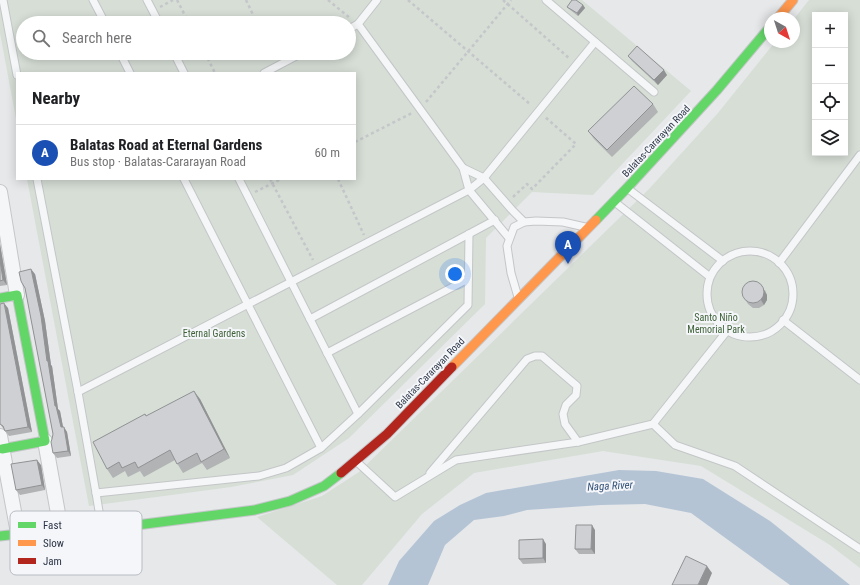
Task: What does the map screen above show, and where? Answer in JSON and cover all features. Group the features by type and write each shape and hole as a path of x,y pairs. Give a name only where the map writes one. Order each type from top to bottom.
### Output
{"main road":[{"path":"783,12 793,0"},
{"name":"Balatas-Cararayan Road","path":"142,524 255,510 290,501 324,486 356,461 387,434 627,188 717,90 764,34"},
{"path":"0,298 17,295 45,441 1,442"},
{"name":"Balatas-Cararayan Road","path":"0,536 10,534"}],"street":[{"path":"0,192 17,295"},
{"path":"45,441 58,511"},
{"path":"1,442 14,511"}],"lane":[{"path":"3,0 16,72"},
{"path":"93,0 101,16"},
{"path":"147,0 155,16"},
{"path":"377,0 358,24 463,168 469,190 510,238"},
{"path":"546,0 654,92"},
{"path":"78,392 469,190 484,178 595,42"},
{"path":"124,60 130,72"},
{"path":"178,60 184,72"},
{"path":"266,72 289,60"},
{"path":"779,263 860,155"},
{"path":"463,168 484,178 524,222"},
{"path":"37,180 78,392 99,511"},
{"path":"185,180 321,448"},
{"path":"239,180 358,414"},
{"path":"627,188 723,261"},
{"path":"614,201 710,277"},
{"path":"310,319 495,220"},
{"path":"519,298 511,273 507,252 507,246 514,227 524,222 536,221 563,222 587,228"},
{"path":"96,493 259,476 286,468 321,448 358,414 468,305 469,234"},
{"path":"751,251 766,254 779,263 787,273 792,284 792,297 790,310 774,329 763,335 750,337 738,336 727,330 715,320 708,307 707,292 710,277 723,261 736,254 751,251"},
{"path":"327,353 468,279"},
{"path":"783,320 860,380"},
{"path":"356,461 395,497 456,460 578,442 653,424 727,330"},
{"path":"426,478 527,359 534,356 542,356 577,386 576,395 566,405 563,414 565,424 578,442"},
{"path":"653,424 675,445 735,466 860,549"}],"path":[{"path":"177,0 185,16"},
{"path":"246,0 254,16"},
{"path":"328,0 348,16"},
{"path":"408,0 576,144 532,189 527,184 506,203"},
{"path":"503,0 576,65"},
{"path":"356,142 420,110 511,0"},
{"path":"208,60 214,72"},
{"path":"271,180 317,269"},
{"path":"247,196 279,180"},
{"path":"338,180 368,242"}],"green space":[{"name":"Eternal Gardens","path":"0,0 582,0 691,91 593,195 532,192 486,238 485,304 349,438 293,475 231,487 89,506 27,180 356,180 356,72 16,72 16,119 0,33"},
{"name":"Santo Niño Memorial Park","path":"809,0 860,0 860,568 830,545 701,466 603,451 474,473 422,514 362,585 337,585 257,517 322,496 359,472 649,189 718,113 770,48 800,48 800,12"}],"water":[{"name":"Naga River","path":"619,470 656,471 703,479 770,521 850,585 790,585 691,513 645,504 601,505 527,510 504,516 474,520 445,545 428,585 388,585 399,561 434,521 460,505 486,493"}],"building":[{"path":"572,0 576,0 583,5 577,13 567,7"},
{"path":"637,46 664,70 654,80 628,56"},
{"path":"634,86 653,104 607,150 588,131"},
{"path":"0,260 3,280 0,281"},
{"path":"31,269 41,316 55,406 61,427 64,427 68,451 53,453 51,442 53,434 25,288 21,281 19,272"},
{"path":"753,281 761,284 764,292 761,300 753,303 745,300 742,292 745,284"},
{"path":"4,303 28,427 5,431 3,426 0,424 0,304"},
{"path":"194,391 224,449 201,462 197,453 177,464 170,450 138,468 135,462 122,468 119,462 107,469 93,442 145,414 146,416"},
{"path":"37,460 42,485 16,490 11,464"},
{"path":"576,525 592,525 591,549 575,549"},
{"path":"543,539 543,558 519,559 519,540"},
{"path":"686,556 707,566 698,585 672,585"}],"traffic: fast":[{"path":"596,220 717,90 764,34"},
{"path":"0,298 17,295 45,441 2,449"},
{"path":"142,524 255,510 290,501 324,486 341,473"},
{"path":"0,536 10,535"}],"traffic: slow":[{"path":"783,12 793,0"},
{"path":"452,367 596,220"}],"traffic: jam":[{"path":"341,473 387,434 452,367"}],"place":[{"name":"Balatas Road at Eternal Gardens","path":"568,264"}]}
